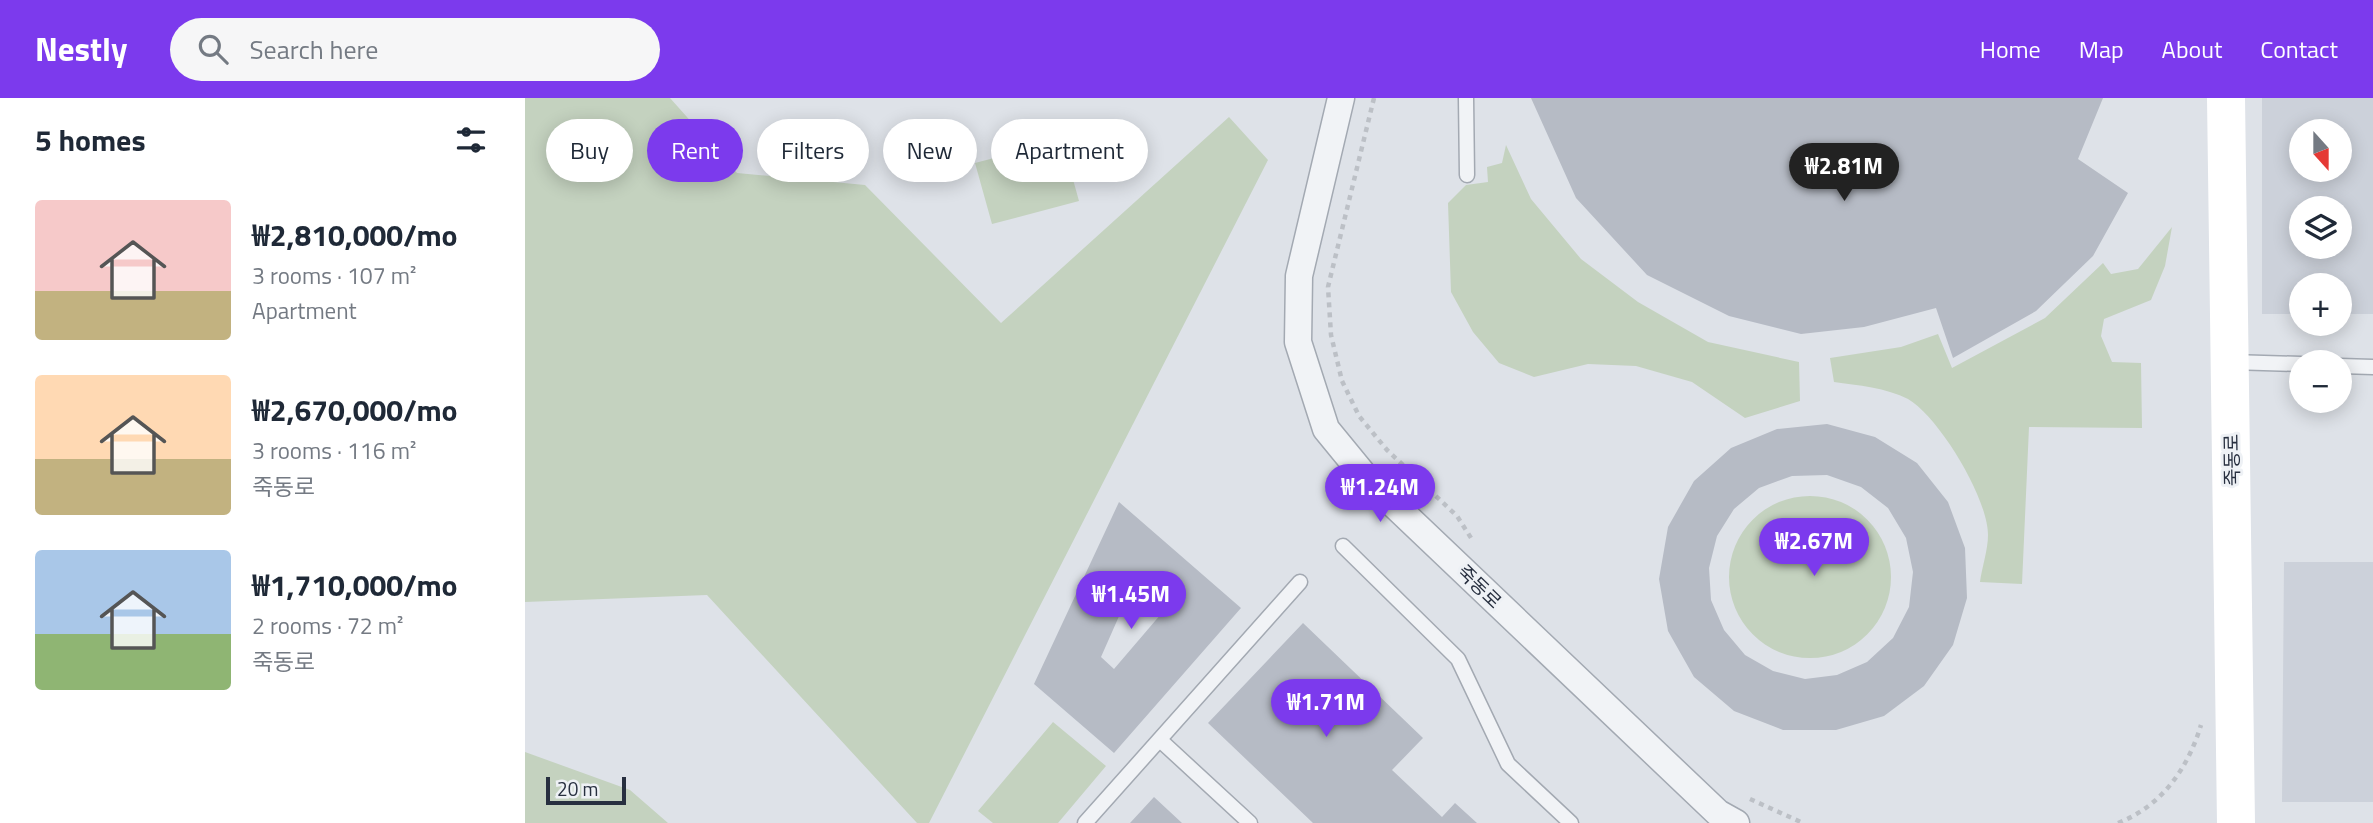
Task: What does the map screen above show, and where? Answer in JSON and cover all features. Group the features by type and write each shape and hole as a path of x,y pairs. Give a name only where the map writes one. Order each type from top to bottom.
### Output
{"street":[{"name":"죽동로","path":"1341,98 1299,276 1298,342 1327,429 1367,479 1721,820"},
{"name":"죽동로","path":"2226,98 2237,823"}],"lane":[{"path":"1467,98 1467,174"},
{"path":"2230,362 2289,364"},
{"path":"2352,366 2373,367"},
{"path":"1343,546 1458,659 1508,764 1571,823"},
{"path":"1085,823 1300,582"},
{"path":"1160,740 1250,823"}],"path":[{"path":"1374,98 1328,287 1331,335 1342,381 1359,415 1387,450 1457,516 1477,547"},
{"path":"1738,792 1804,823"}],"shaded area":[{"path":"2262,98 2373,98 2373,314 2352,314 2352,273 2289,273 2289,314 2262,314"},
{"path":"2284,562 2373,562 2373,802 2282,802"}],"green space":[{"path":"525,98 670,98 689,119 647,119 647,182 743,182 743,174 757,175 757,182 833,182 865,185 1001,323 1229,117 1268,160 929,823 917,823 707,595 525,602"},
{"path":"1506,145 1531,199 1581,259 1638,302 1708,342 1799,362 1800,401 1745,418 1692,382 1636,366 1588,364 1534,377 1499,363 1473,332 1451,292 1448,203 1466,185 1488,182 1487,167 1502,163"},
{"path":"991,159 991,182 1074,182 1079,201 992,224 977,162"},
{"path":"2172,227 2165,266 2151,300 2104,319 2101,336 2112,362 2141,363 2142,428 2029,427 2022,584 1980,582 1988,541 1986,519 1971,480 1947,440 1920,408 1908,399 1881,390 1834,382 1830,358 1901,347 1938,334 1952,368 2045,318 2103,263 2111,274 2138,269"},
{"path":"1810,496 1841,502 1867,520 1885,546 1891,577 1885,608 1867,634 1841,652 1810,658 1779,652 1753,634 1735,608 1729,577 1735,546 1753,520 1779,502"},
{"path":"1053,722 1106,766 1058,823 993,823 978,811"},
{"path":"525,752 630,790 668,823 525,823"}],"building":[{"path":"1531,98 2103,98 2078,159 2128,193 2093,256 2036,311 1953,358 1936,308 1864,327 1801,334 1729,316 1647,275 1576,198"},
{"path":"1827,424 1875,437 1917,463 1948,502 1965,548 1967,598 1953,645 1924,686 1884,716 1836,730 1783,730 1734,711 1694,677 1668,631 1659,579 1668,527 1694,481 1731,448 1777,429","holes":["1827,475 1861,487 1888,508 1906,538 1913,572 1909,607 1893,638 1867,662 1837,675 1805,679 1773,671 1745,655 1724,630 1711,600 1709,568 1717,536 1734,509 1759,488 1792,476"]},
{"path":"1119,502 1241,608 1114,753 1034,684","holes":["1135,580 1167,607 1114,669 1101,657"]},
{"path":"1303,623 1423,738 1392,770 1442,817 1455,803 1477,823 1313,823 1208,723"},
{"path":"1154,797 1182,823 1130,823"}]}
